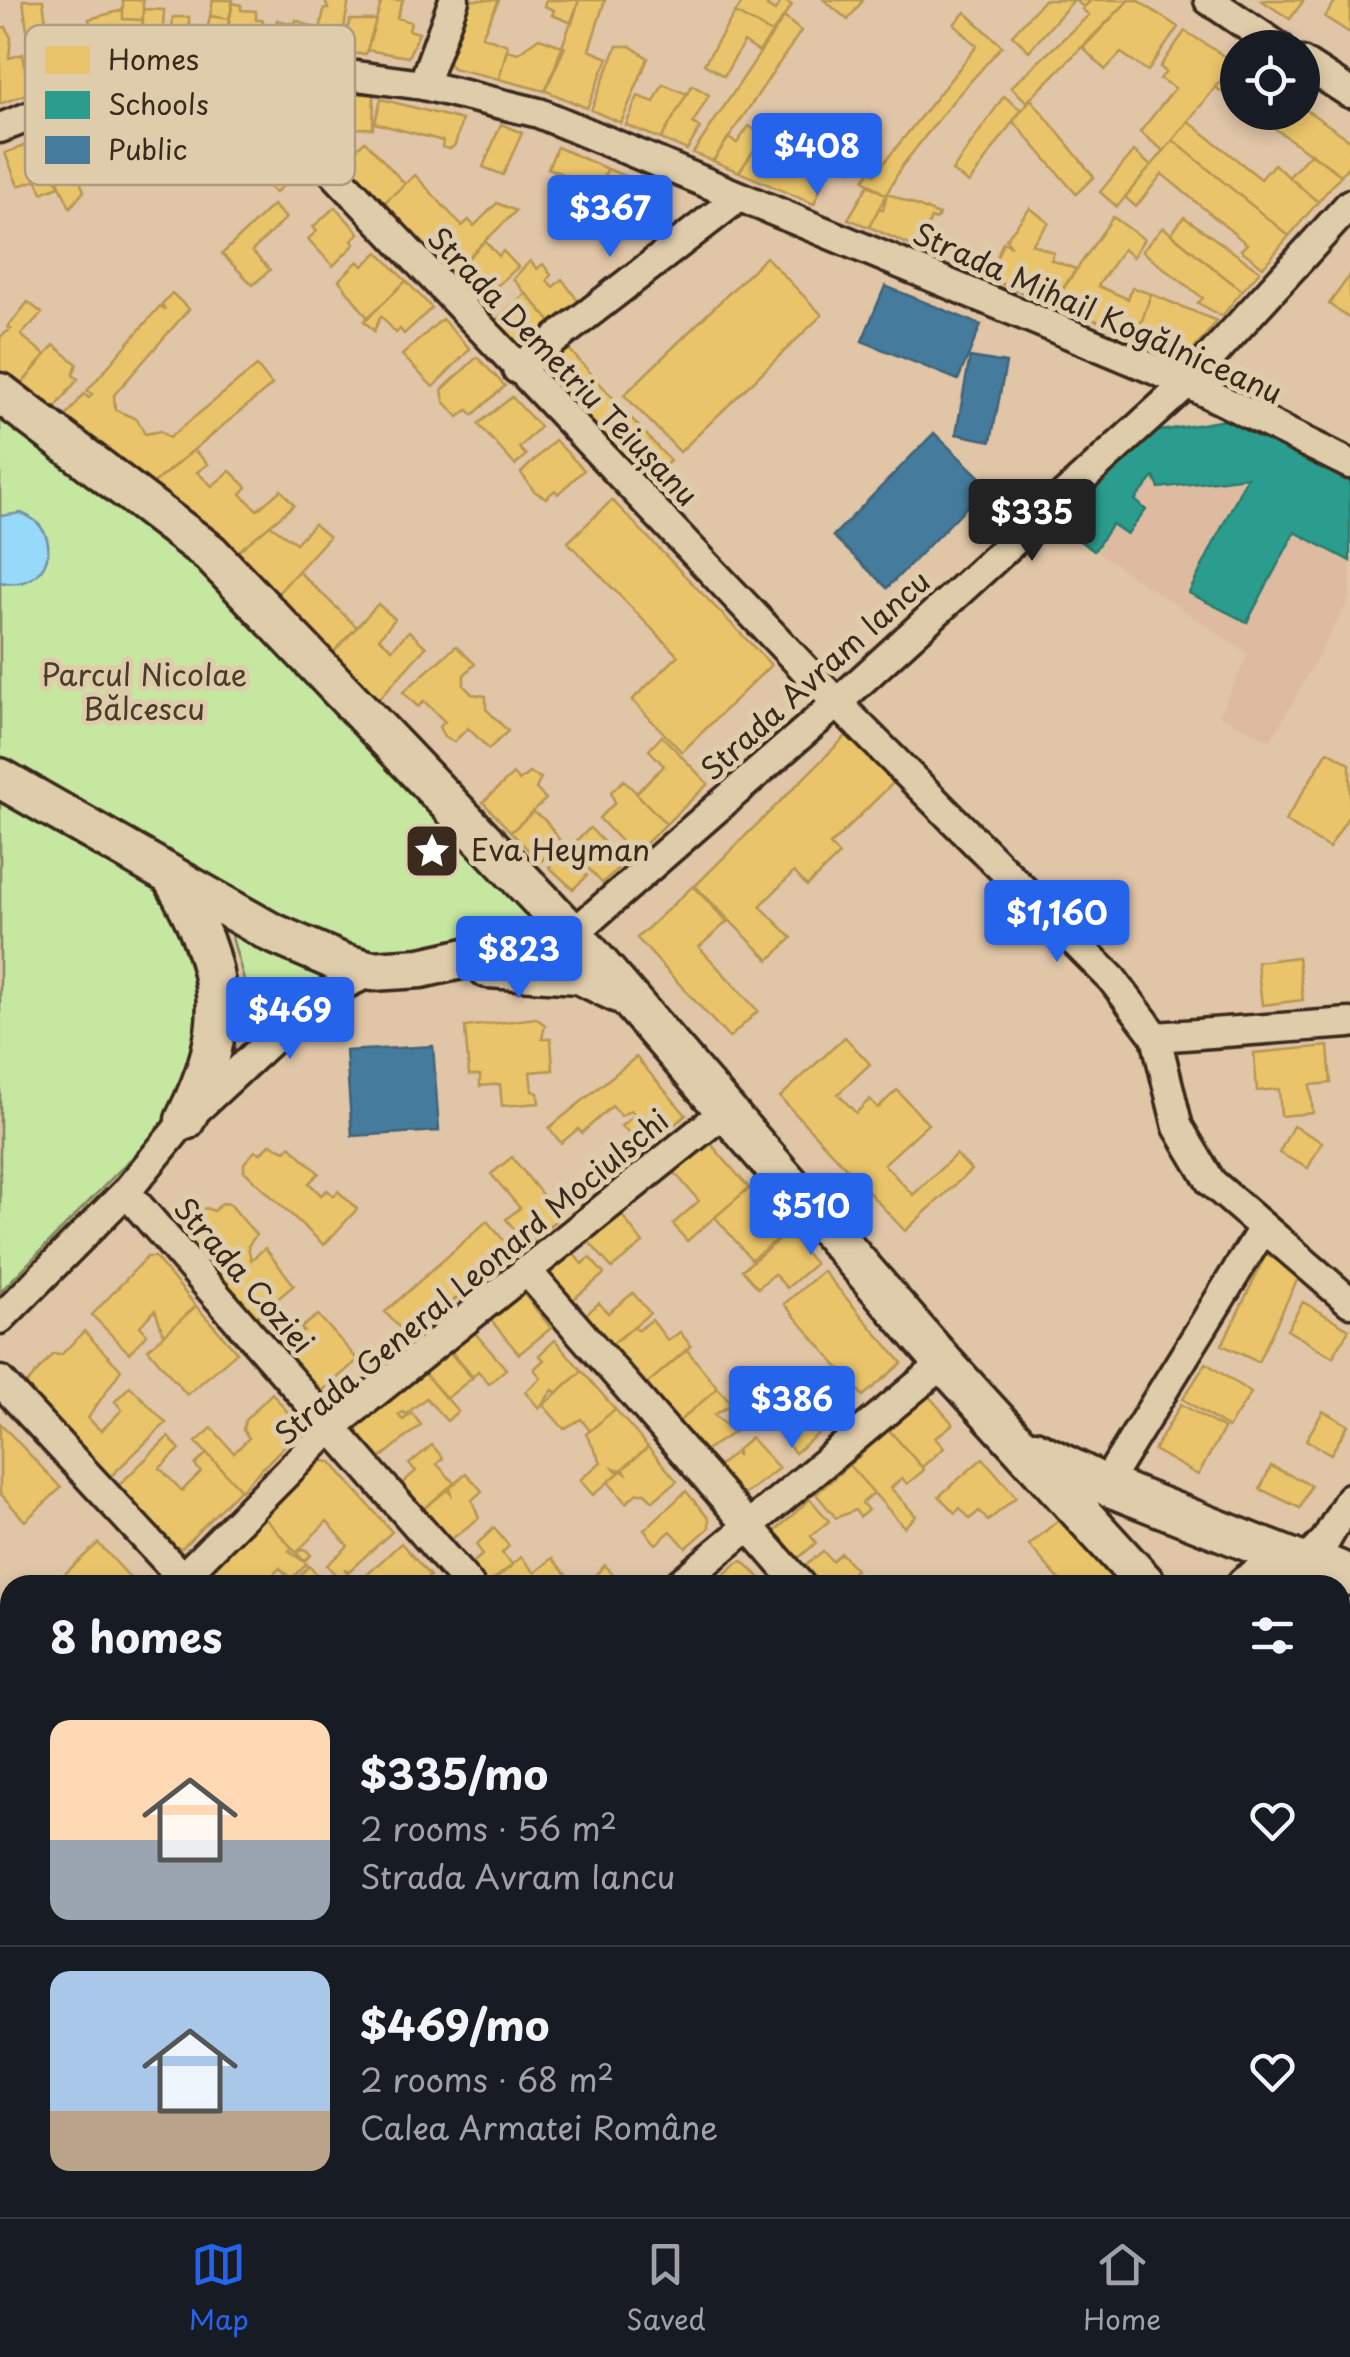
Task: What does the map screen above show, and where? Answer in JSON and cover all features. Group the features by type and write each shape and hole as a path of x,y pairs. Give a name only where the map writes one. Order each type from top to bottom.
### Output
{"main road":[{"path":"0,393 210,553 573,934 944,1363 1138,1575"},
{"path":"0,778 310,952 372,971 421,968 580,974 628,1000"},
{"path":"170,875 202,928 218,1016 209,1072 185,1120"},
{"path":"421,968 573,934"},
{"path":"1010,1436 1105,1485 1347,1575"},
{"path":"1267,1575 1300,1559"}],"street":[{"path":"422,85 454,0"},
{"path":"1208,0 1253,30"},
{"path":"1320,74 1350,94"},
{"name":"Strada Mihail Kogălniceanu","path":"355,76 422,85 539,113 1188,382 1350,464"},
{"name":"Strada Mihail Kogălniceanu","path":"0,128 25,118"},
{"name":"Strada Demetriu Teiușanu","path":"344,185 838,702 1112,979 1156,1037"},
{"path":"517,369 739,196"},
{"name":"Strada Avram Iancu","path":"573,934 838,702 1188,382 1350,204"},
{"path":"0,1319 126,1192 185,1120 280,1032 333,990 372,971"},
{"path":"1350,1023 1156,1037 1178,1127 1211,1182 1262,1230 1350,1302"},
{"name":"Strada General Leonard Mociulschi","path":"190,1575 332,1427 728,1109"},
{"name":"Strada Coziei","path":"126,1192 460,1575"},
{"path":"1105,1485 1262,1230"},
{"path":"526,1270 791,1575"},
{"path":"689,1575 944,1363"},
{"path":"0,1381 175,1575"},
{"path":"1300,1559 1326,1540 1350,1498"}],"shaded area":[{"path":"1143,434 1350,474 1350,598 1271,741 1219,715 1248,654 1056,524"}],"green space":[{"name":"Parcul Nicolae Bălcescu","path":"0,393 210,553 573,934 372,971 172,877 223,1006 169,1120 0,1292"},
{"path":"227,919 330,979 250,1052 244,980"}],"water":[{"path":"21,513 36,521 45,533 47,558 31,579 0,582 0,516"}],"building: Homes":[{"path":"23,0 43,0 46,25 26,25"},
{"path":"123,0 143,0 143,20 123,19"},
{"path":"213,0 233,0 229,19 210,16"},
{"path":"325,0 349,0 344,25 321,25 324,9 328,9"},
{"path":"382,0 403,0 397,18 411,22 409,30 419,33 408,57 367,50"},
{"path":"472,0 499,0 482,36 508,45 499,79 452,68 447,58"},
{"path":"546,0 579,0 572,23 552,15 554,10 544,6"},
{"path":"579,0 605,0 589,50 608,58 587,108 546,91"},
{"path":"744,0 771,0 767,6 775,11 782,0 792,5 772,33 735,13"},
{"path":"824,0 863,0 848,20"},
{"path":"1044,0 1074,0 1029,51 1012,35"},
{"path":"1091,0 1129,0 1027,102 1011,87 1089,15 1082,9"},
{"path":"1129,0 1137,0 1178,27 1148,71 1121,53 1105,70 1083,48"},
{"path":"1261,0 1304,0 1290,19"},
{"path":"1336,0 1350,0 1350,33 1325,17"},
{"path":"233,3 241,5 241,10 256,11 256,20 263,20 263,25 229,25"},
{"path":"143,9 164,10 163,25 142,25"},
{"path":"123,10 123,19 143,20 143,25 90,25 89,19"},
{"path":"965,12 1002,46 902,166 886,195 864,180 870,171 875,174 977,46 954,24"},
{"path":"735,13 772,33 759,52 744,42 724,76 704,64"},
{"path":"210,16 229,19 228,25 208,25"},
{"path":"173,17 189,17 189,25 172,25"},
{"path":"784,17 801,31 713,161 693,153"},
{"path":"277,20 295,24 296,20 308,25 276,25"},
{"path":"350,20 376,20 366,54 355,54 355,25 349,25"},
{"path":"6,27 11,38 9,58 23,54 25,95 0,104 0,28"},
{"path":"1185,31 1220,53 1220,82 1164,151 1140,132 1175,88 1160,79 1166,72 1160,67"},
{"path":"539,38 565,47 545,91 499,79 507,50 518,53"},
{"path":"617,46 630,46 648,58 621,123 591,110"},
{"path":"663,84 687,94 661,139 626,125 638,96 654,102"},
{"path":"692,85 709,95 693,123 700,128 687,150 661,139"},
{"path":"355,94 374,94 373,128 355,129"},
{"path":"1004,96 1021,110 969,183 952,171"},
{"path":"381,99 462,120 455,145 450,149 442,147 443,141 375,123"},
{"path":"1031,99 1094,177 1076,194 1013,121"},
{"path":"859,118 877,130 851,170 834,158"},
{"path":"1320,119 1350,140 1350,164 1341,175 1277,130 1320,130"},
{"path":"1188,121 1261,179 1274,164 1318,202 1289,236 1173,140"},
{"path":"501,124 522,133 503,175 483,167"},
{"path":"749,126 764,136 739,172 713,161 728,138 737,143"},
{"path":"765,134 832,162 814,204 739,172"},
{"path":"1173,140 1289,236 1263,267 1241,250 1247,244 1162,174 1136,207 1125,197"},
{"path":"365,141 405,184 384,203 355,172 355,150"},
{"path":"25,145 25,184 18,186 5,153"},
{"path":"557,147 608,169 582,209 567,203 577,180 548,168"},
{"path":"1134,151 1151,166 1117,207 1100,192"},
{"path":"1311,153 1341,175 1318,202 1289,177"},
{"path":"608,169 646,185 632,219 625,216 623,222 609,215 602,232 577,217"},
{"path":"415,175 462,226 469,220 474,226 497,203 516,211 450,275 384,203"},
{"path":"39,185 59,185 59,186 42,193"},
{"path":"60,185 82,185 84,191 70,208"},
{"path":"267,185 284,185 275,193"},
{"path":"868,185 886,195 869,227 848,219"},
{"path":"887,193 939,215 936,220 931,218 919,249 869,227 879,208 883,210"},
{"path":"273,205 286,218 252,251 270,270 253,285 222,254"},
{"path":"335,207 359,233 352,241 355,244 333,266 308,239 317,231 313,227"},
{"path":"1030,208 1049,223 1032,244 1054,253 1051,260 1076,269 1052,305 988,278 1003,242 1011,246 1006,239"},
{"path":"1113,217 1144,239 1133,257 1123,249 1098,286 1128,299 1132,287 1151,294 1137,335 1052,305"},
{"path":"1184,217 1260,271 1242,291 1171,234"},
{"path":"1163,227 1242,291 1222,316 1198,303 1203,298 1142,251"},
{"path":"485,241 499,256 503,251 518,267 477,304 451,275"},
{"path":"378,252 406,281 368,318 339,280 358,261 363,266"},
{"path":"766,257 822,315 680,452 624,395"},
{"path":"530,261 537,269 543,264 553,287 562,279 578,301 551,322 513,279"},
{"path":"1350,275 1350,319 1329,304"},
{"path":"406,281 432,308 404,334 400,329 396,333 381,316 374,331 364,321"},
{"path":"172,293 189,309 114,395 115,410 137,419 145,434 160,431 169,438 257,366 272,385 144,491 60,424 84,394 89,398 92,394 87,391 160,306 165,310 162,304"},
{"path":"526,293 551,322 518,348 494,322"},
{"path":"1151,294 1217,321 1190,354 1137,335"},
{"path":"28,302 42,313 21,335 45,355 17,390 0,377 0,337 11,329 8,327"},
{"path":"442,319 470,349 433,387 402,355"},
{"path":"54,345 77,364 73,375 78,379 49,416 17,390"},
{"path":"567,347 670,461 645,481 541,369"},
{"path":"477,357 505,386 473,415 468,410 458,417 444,401 442,390"},
{"path":"512,397 540,427 519,448 526,455 515,465 478,424"},
{"path":"555,440 584,470 558,494 555,490 546,498 534,491 521,473"},
{"path":"194,450 208,464 197,472 212,486 230,471 247,487 241,494 257,510 281,490 294,505 224,563 144,491"},
{"path":"612,500 771,665 682,752 632,700 678,656 568,542"},
{"path":"314,524 329,537 269,603 224,563 270,525 296,543"},
{"path":"298,571 357,627 329,657 269,603"},
{"path":"378,604 395,619 379,638 392,649 409,631 426,647 377,701 329,657"},
{"path":"456,646 475,664 464,675 464,686 472,694 486,696 486,709 508,731 489,749 468,728 454,742 444,737 439,727 445,722 424,701 418,707 403,692"},
{"path":"847,735 894,782 830,845 839,855 807,886 794,872 760,906 792,938 769,960 695,886"},
{"path":"662,736 708,784 666,824 636,793 664,766 649,750"},
{"path":"1328,751 1350,764 1350,814 1329,848 1285,821"},
{"path":"529,773 541,778 536,789 546,799 511,832 483,802 513,774 519,781"},
{"path":"624,780 666,824 634,855 599,818 615,803 611,792"},
{"path":"533,812 545,820 561,842 540,862 511,832"},
{"path":"590,828 624,863 602,883 587,867 582,871 587,876 573,889 549,867"},
{"path":"693,886 727,922 699,947 758,1011 729,1038 637,938"},
{"path":"1298,957 1303,1000 1262,1005 1257,962"},
{"path":"536,1018 545,1025 542,1039 551,1039 553,1070 530,1072 532,1091 538,1093 539,1103 502,1106 500,1084 480,1086 480,1075 469,1075 465,1027"},
{"path":"845,1037 870,1064 838,1094 856,1113 870,1099 878,1108 897,1090 928,1124 884,1164 913,1195 956,1154 971,1170 905,1231 780,1097"},
{"path":"1328,1046 1331,1083 1310,1085 1313,1113 1281,1116 1279,1089 1257,1091 1254,1053"},
{"path":"636,1057 686,1115 646,1148 621,1126 635,1115 631,1110 621,1116 612,1106 582,1133 578,1129 561,1143 549,1128"},
{"path":"1293,1126 1322,1142 1308,1168 1279,1153"},
{"path":"710,1143 749,1188 687,1241 673,1224 699,1201 674,1172"},
{"path":"270,1144 285,1151 290,1146 319,1173 309,1183 321,1195 327,1190 334,1196 338,1191 357,1209 324,1245 244,1171 244,1163 255,1151 261,1153"},
{"path":"512,1157 560,1217 526,1244 506,1219 520,1208 491,1174"},
{"path":"749,1188 788,1232 751,1259 715,1217"},
{"path":"222,1203 230,1204 256,1235 248,1246 251,1260 265,1248 294,1285 255,1318 185,1238 193,1228 196,1213 206,1208 214,1211"},
{"path":"621,1214 643,1243 612,1268 588,1241"},
{"path":"487,1221 511,1249 410,1339 385,1312"},
{"path":"788,1232 815,1264 787,1288 774,1274 758,1288 742,1270"},
{"path":"573,1253 582,1264 590,1258 604,1274 570,1302 546,1274"},
{"path":"1266,1255 1301,1272 1258,1362 1222,1345"},
{"path":"147,1257 155,1257 196,1306 164,1335 155,1310 140,1326 147,1334 129,1353 92,1315"},
{"path":"823,1271 902,1363 863,1396 784,1304"},
{"path":"522,1292 551,1328 519,1354 489,1318"},
{"path":"633,1293 650,1313 609,1347 583,1317 599,1303 608,1313"},
{"path":"1303,1302 1349,1329 1333,1357 1287,1330"},
{"path":"196,1306 237,1352 187,1395 148,1349"},
{"path":"318,1315 358,1360 320,1393 279,1346 304,1331 301,1328"},
{"path":"652,1320 668,1341 680,1332 691,1346 643,1387 609,1347 634,1326 638,1330"},
{"path":"84,1331 121,1370 88,1418 101,1431 122,1410 115,1401 130,1386 166,1423 109,1478 24,1387 53,1354 61,1355"},
{"path":"474,1332 506,1369 489,1384 478,1371 473,1377 451,1351"},
{"path":"555,1340 582,1371 556,1393 553,1390 539,1408 525,1392 541,1378 534,1369 544,1360 539,1355"},
{"path":"687,1350 718,1388 676,1424 643,1387"},
{"path":"449,1352 472,1378 446,1399 424,1373"},
{"path":"1206,1363 1251,1393 1228,1428 1183,1399"},
{"path":"582,1371 615,1409 590,1431 581,1419 564,1429 543,1405"},
{"path":"424,1373 458,1411 447,1421 426,1398 405,1415 398,1415 403,1420 412,1413 421,1425 378,1460 358,1438 357,1426"},
{"path":"718,1388 732,1404 714,1415 734,1432 701,1453 676,1424"},
{"path":"272,1393 301,1429 241,1490 196,1442 212,1428 234,1453 249,1438 243,1430 245,1420"},
{"path":"928,1395 953,1424 935,1438 944,1448 922,1467 889,1430"},
{"path":"800,1403 824,1429 795,1453 777,1431 777,1423"},
{"path":"1181,1404 1224,1429 1198,1475 1154,1450"},
{"path":"615,1409 648,1447 621,1470 614,1468 619,1473 593,1495 580,1480 601,1462 586,1434"},
{"path":"1323,1411 1348,1425 1331,1454 1306,1440"},
{"path":"0,1423 61,1488 25,1521 0,1493"},
{"path":"889,1430 924,1470 907,1484 902,1478 891,1488 916,1516 904,1527 849,1465"},
{"path":"168,1437 180,1449 160,1468 182,1491 201,1472 195,1465 207,1453 240,1489 182,1548 174,1548 117,1487"},
{"path":"751,1438 779,1468 741,1497 715,1469 735,1452 737,1456 737,1450"},
{"path":"432,1445 443,1458 437,1464 454,1483 421,1511 399,1486 416,1471 409,1464"},
{"path":"648,1447 677,1481 653,1501 645,1493 637,1493 626,1503 608,1482 621,1471 626,1473 623,1469"},
{"path":"983,1458 1016,1497 988,1521 979,1511 970,1519 960,1508 955,1513 939,1496"},
{"path":"319,1461 331,1462 392,1532 349,1571 344,1569 346,1575 336,1575 327,1565 348,1546 327,1521 297,1552 305,1549 311,1555 304,1561 264,1517"},
{"path":"849,1465 874,1493 862,1503 868,1510 860,1517 855,1510 836,1518 816,1494"},
{"path":"1271,1466 1311,1485 1300,1508 1260,1489"},
{"path":"466,1473 482,1491 472,1500 479,1518 449,1541 421,1511 447,1490 451,1494 450,1488"},
{"path":"686,1491 709,1519 709,1528 686,1548 671,1531 656,1544 644,1530"},
{"path":"810,1499 829,1521 811,1536 816,1543 794,1562 772,1534"},
{"path":"1069,1511 1123,1575 1055,1575 1029,1545"},
{"path":"264,1517 292,1548 289,1551 307,1564 295,1575 287,1575 280,1568 272,1575 206,1574"},
{"path":"494,1528 509,1546 502,1553 513,1565 500,1575 477,1575 469,1566 483,1554 476,1545"},
{"path":"98,1543 128,1575 64,1575"},
{"path":"401,1543 429,1575 367,1575"},
{"path":"823,1551 832,1561 841,1553 856,1570 850,1575 806,1575 801,1569"},
{"path":"521,1557 535,1573 552,1558 566,1575 500,1575"},
{"path":"743,1561 757,1575 723,1575"},
{"path":"605,1565 613,1575 595,1575"},
{"path":"309,1566 317,1575 301,1575"}],"building: Schools":[{"path":"1243,417 1350,474 1350,561 1295,532 1247,622 1189,593 1247,477 1159,488 1154,477 1135,500 1146,510 1127,534 1112,524 1094,551 1056,524 1143,434"}],"building: Public":[{"path":"885,286 981,325 958,380 862,341"},
{"path":"970,357 1006,363 991,441 956,434"},
{"path":"934,433 988,485 887,588 833,536"},
{"path":"433,1046 439,1131 352,1136 346,1051"}],"place":[{"name":"Eva Heyman","path":"432,851"}]}
